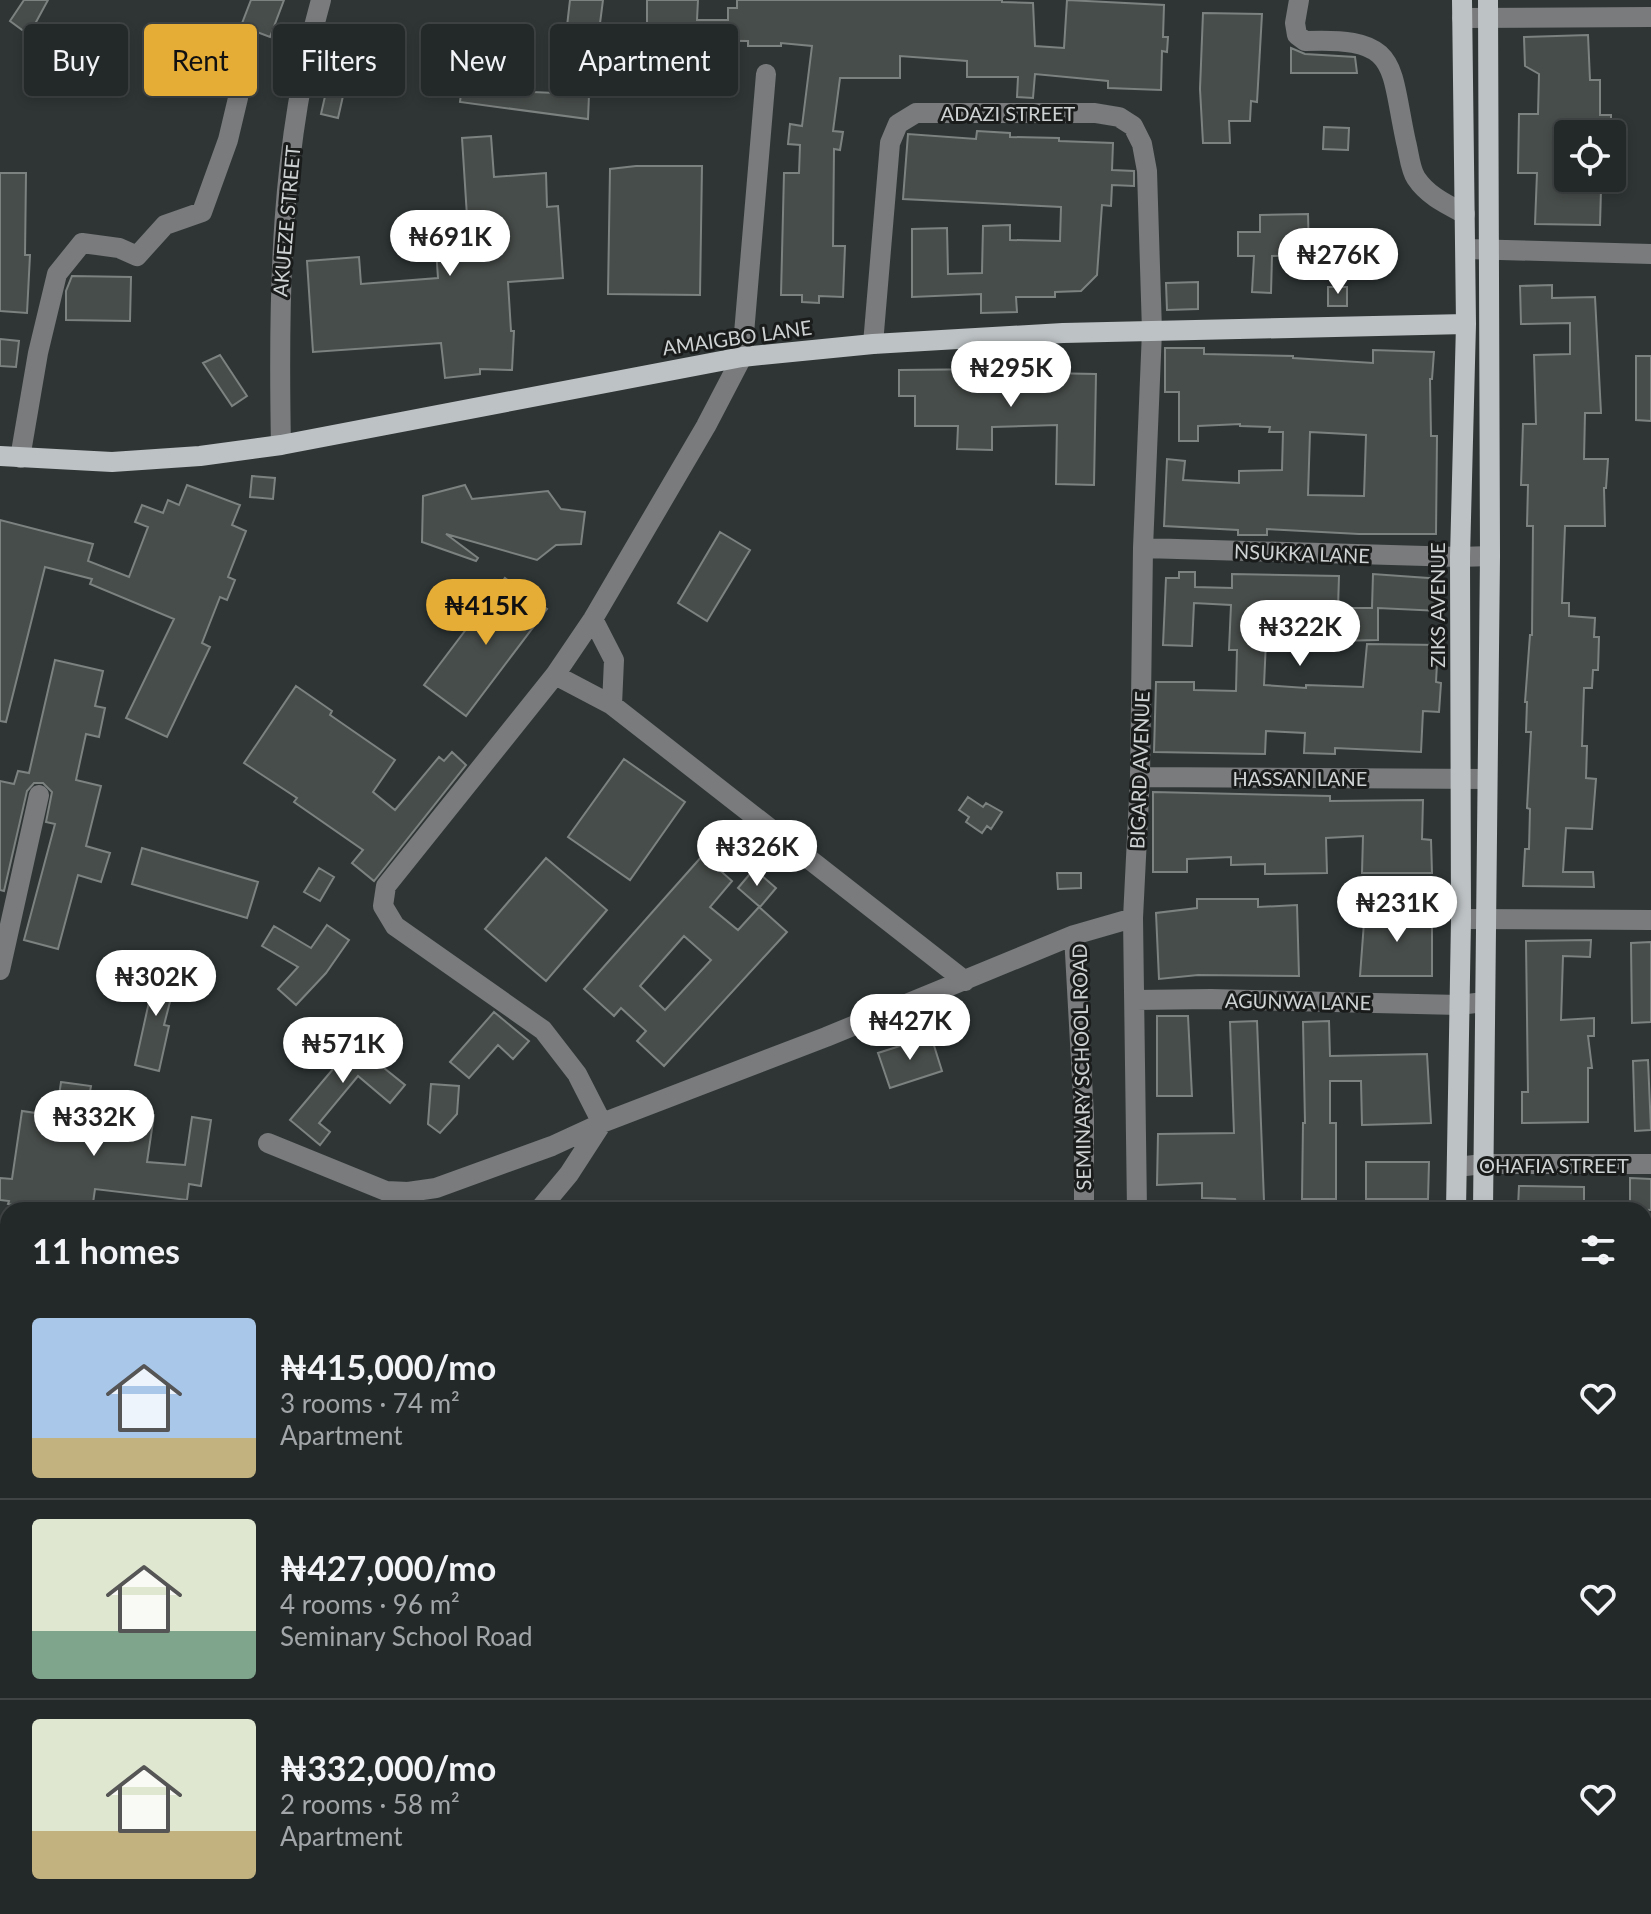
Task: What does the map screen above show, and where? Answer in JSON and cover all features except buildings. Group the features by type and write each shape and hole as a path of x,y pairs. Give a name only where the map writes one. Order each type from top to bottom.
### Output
{"main road":[{"path":"1483,1202 1490,556 1488,8"},
{"name":"ZIKS AVENUE","path":"1456,1202 1461,919 1460,557 1466,324 1462,9"},
{"name":"AMAIGBO LANE","path":"10,457 155,461 281,445 742,357 873,344 1152,331 1466,324"}],"street":[{"name":"AKUEZE STREET","path":"281,445 279,314 288,190 306,52 321,0"},
{"path":"1299,0 1295,23 1297,35 1305,41 1367,45 1384,57 1393,73 1414,176 1433,197 1465,214"},
{"path":"1462,9 1651,17"},
{"path":"602,1123 577,1074 543,1030 395,926 383,906 386,886 555,675 593,619 706,426 742,357 766,74"},
{"path":"10,457 57,274 82,243 119,248 137,256 165,225 202,212 228,140 238,98"},
{"name":"ADAZI STREET","path":"873,344 890,143 898,124 916,113 1095,113 1119,117 1133,126 1142,144 1147,171 1152,331"},
{"path":"1466,249 1651,254"},
{"name":"AMAIGBO LANE","path":"1466,324 1488,322"},
{"name":"BIGARD AVENUE","path":"1137,1202 1133,918 1140,777 1143,548 1152,331"},
{"name":"NSUKKA LANE","path":"1143,548 1490,556"},
{"path":"593,619 614,660 612,705"},
{"path":"555,675 612,705 965,981"},
{"name":"HASSAN LANE","path":"1140,777 1486,779"},
{"path":"0,970 39,795"},
{"name":"SEMINARY SCHOOL ROAD","path":"1084,1202 1084,1115 1074,935 1133,918"},
{"path":"1461,919 1651,920"},
{"path":"268,1143 386,1191 436,1188 552,1146 602,1123 965,981 1074,935"},
{"name":"AGUNWA LANE","path":"1136,1000 1459,1005 1484,1002"},
{"path":"546,1202 569,1174 602,1123"},
{"name":"OHAFIA STREET","path":"1457,1167 1483,1164 1651,1164"}]}
